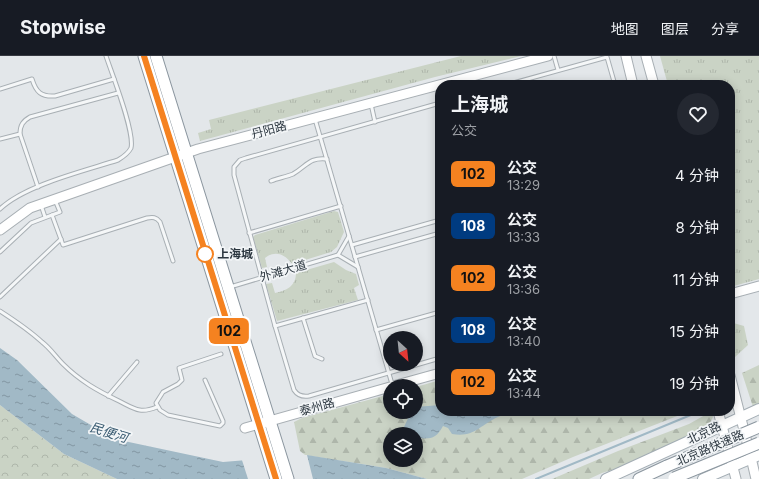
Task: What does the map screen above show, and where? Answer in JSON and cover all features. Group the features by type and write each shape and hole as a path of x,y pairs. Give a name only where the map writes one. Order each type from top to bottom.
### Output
{"highway":[{"path":"144,56 276,479"},
{"path":"156,56 288,479"},
{"name":"北京路快速路","path":"639,479 759,427"},
{"name":"北京路快速路","path":"672,479 759,443"}],"main road":[{"name":"北京路","path":"606,479 759,409"},
{"path":"703,479 755,456"}],"street":[{"name":"丹阳路","path":"469,80 548,56"},
{"path":"626,56 632,80"},
{"path":"646,56 652,80"},
{"name":"丹阳路","path":"0,230 30,208 175,156 371,103 435,88"},
{"path":"735,293 759,286"},
{"name":"泰州路","path":"418,379 435,374"},
{"name":"泰州路","path":"245,428 383,389"},
{"path":"735,394 755,456 756,479"},
{"path":"719,416 736,479"}],"lane":[{"path":"0,208 6,202 18,195 118,160 127,154 131,148 132,139 106,56"},
{"path":"554,56 558,70"},
{"path":"523,80 607,56 614,80"},
{"path":"0,89 32,79 35,88 40,93 46,97 51,97 114,79"},
{"path":"38,187 20,134 20,127 24,121 30,117 118,93"},
{"path":"371,103 375,122"},
{"path":"435,105 246,158 240,160 234,167 233,172 275,326 294,390 297,394 301,396 309,396 435,359"},
{"path":"315,118 390,379"},
{"path":"0,139 20,134"},
{"path":"271,181 291,174 318,158 327,159"},
{"path":"0,252 31,223 60,212 55,199"},
{"path":"41,204 45,217"},
{"path":"250,234 341,206"},
{"path":"52,214 63,245 153,217 157,218 160,222 173,261"},
{"path":"352,245 435,221"},
{"path":"355,257 435,234"},
{"path":"349,236 338,255 358,268"},
{"path":"0,297 61,239"},
{"name":"外滩大道","path":"228,287 338,255"},
{"path":"275,326 368,300"},
{"path":"0,311 43,342 64,365 89,386 142,411 157,407"},
{"path":"376,330 435,313"},
{"path":"303,318 315,356 322,359"},
{"path":"157,407 156,403 159,396 182,380 179,368 222,354"},
{"path":"108,396 137,362"},
{"path":"157,407 168,415 220,426 224,423 205,380"}],"green space":[{"path":"461,56 521,56 435,77 200,141 198,133 211,129 209,120"},
{"path":"660,56 759,56 759,279 735,286 735,80 667,80"},
{"path":"334,211 338,212 344,232 337,247 331,252 292,264 280,254 272,254 265,258 267,267 262,268 253,237 255,235"},
{"path":"334,262 346,270 356,274 359,285 354,288 358,300 277,321 266,284 272,283 275,293 283,291 292,285 296,278 296,273"},
{"path":"735,323 744,326 748,345 735,357"},
{"path":"759,365 759,410 753,407 742,373"},
{"path":"435,381 435,416 677,416 573,457 522,479 427,479 386,468 305,455 300,451 294,422 302,418 383,396 383,419 423,419 423,385"},
{"path":"0,405 64,454 117,479 0,479"},
{"path":"703,416 713,417 707,429 645,460 602,473 589,479 552,479 618,451 689,424"}],"water":[{"path":"0,348 17,360 72,414 96,428 124,441 223,462 307,455 386,468 427,479 117,479 64,454 0,405"},
{"path":"435,405 435,416 500,416 476,430 460,435 452,434 448,428 443,426 435,436 423,438 423,427 404,427 408,419 423,419 423,406"}],"pier":[{"path":"287,454 307,455 313,479 248,479 241,457"}],"waterway":[{"path":"536,479 688,416"}],"bus line":[{"name":"102","path":"144,56 216,291 276,479"}],"place":[{"name":"上海城","path":"205,254"}],"water label":[{"name":"民便河","path":"109,432"}]}
